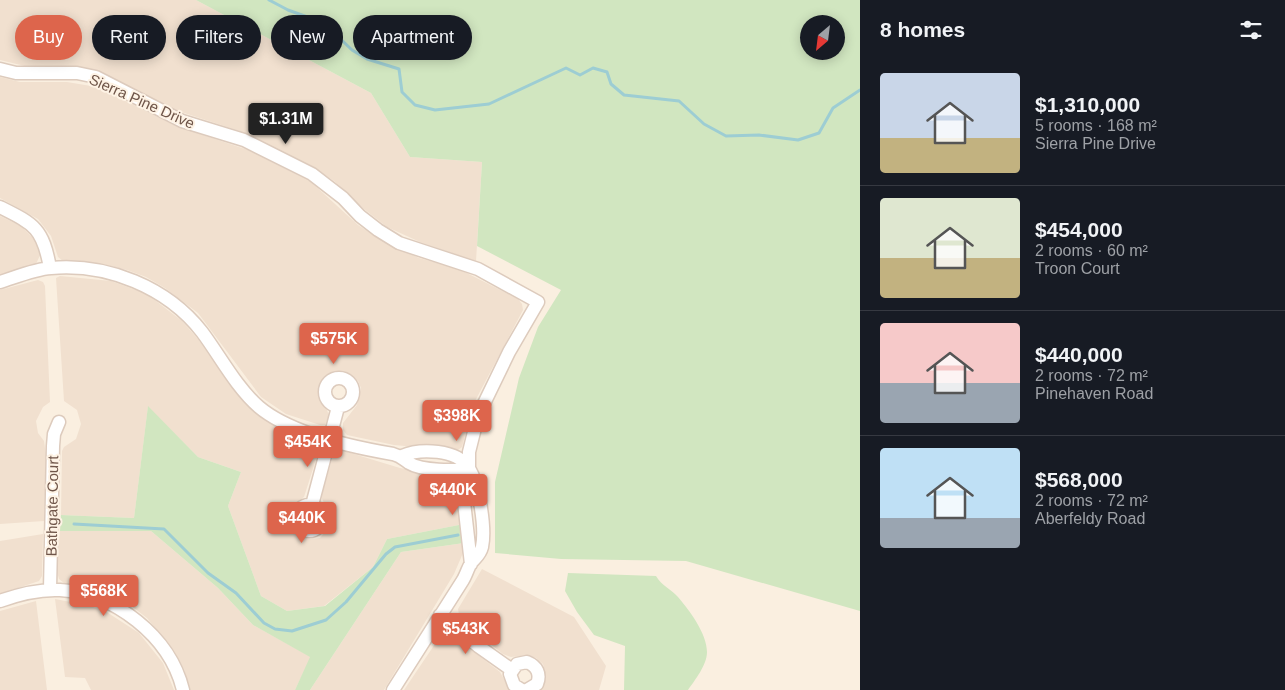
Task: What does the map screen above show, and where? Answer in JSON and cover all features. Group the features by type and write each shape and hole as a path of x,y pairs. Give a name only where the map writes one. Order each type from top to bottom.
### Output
{"street":[{"name":"Sierra Pine Drive","path":"0,69 26,73 77,73 96,77 182,120 244,140 312,174 343,198 360,216 399,243 478,268 538,302 509,352 478,416 469,452 469,468"},
{"path":"0,207 34,226 44,240 50,268"},
{"path":"0,282 50,268 72,268 119,275 139,282 155,290 173,303 201,330 258,406 285,424 330,439 402,456 417,450 452,455 469,468 463,493 471,564 463,580 393,690"},
{"path":"312,505 338,407"},
{"name":"Bathgate Court","path":"50,590 53,446 59,422"},
{"path":"0,601 27,593 50,590 60,590 96,597 130,615 158,642 171,662 183,690"},
{"path":"440,615 478,646 512,670"},
{"path":"522,690 517,688 511,681 512,670 522,662 532,664 537,669 539,680 534,687 527,690"}],"shaded area":[{"path":"0,0 196,0 224,15 176,15 176,60 261,60 261,35 271,40 271,60 309,60 371,93 410,157 482,162 476,261 420,242 387,227 334,181 318,170 240,131 178,111 95,70 81,67 33,68 0,60"},
{"path":"0,77 20,82 67,82 97,87 176,126 248,150 311,182 358,225 379,239 419,258 459,269 518,299 522,304 523,310 474,403 462,447 458,450 448,450 394,445 347,435 343,430 343,423 357,405 361,388 358,381 351,375 341,373 326,377 321,385 319,392 329,415 325,425 286,414 261,397 198,313 165,288 146,277 127,270 103,264 63,261 58,257 51,236 38,219 0,198"},
{"path":"0,216 21,226 36,241 41,253 36,264 0,275"},
{"path":"60,276 111,281 147,294 182,321 198,339 242,399 263,419 293,435 316,442 318,453 304,497 288,509 287,520 291,530 300,537 320,538 327,530 329,512 321,497 333,456 338,452 344,451 400,468 450,477 455,480 458,483 464,524 387,539 373,567 324,606 287,611 261,596 228,506 241,472 198,457 148,407 134,518 61,515 62,451 64,447 76,439 81,424 77,410 64,401 56,278"},
{"path":"38,280 43,282 45,286 50,402 43,407 36,421 38,433 44,441 46,455 44,521 0,524 0,290"},
{"path":"60,531 151,531 218,588 253,625 311,657 295,690 190,690 184,669 170,646 147,618 130,605 112,596 93,588 64,583 59,579 57,572"},
{"path":"43,534 42,576 39,581 0,594 0,541"},
{"path":"464,543 463,553 454,574 384,690 310,690 401,552"},
{"path":"482,569 574,617 606,666 599,690 539,690 545,672 543,664 529,655 511,657 503,654 460,620 458,609"},
{"path":"55,599 105,611 139,633 163,663 174,690 91,690 85,678 65,677"},
{"path":"36,601 47,690 0,690 0,611"},
{"path":"447,633 500,672 510,690 404,690 441,635"}],"green space":[{"path":"196,0 860,0 860,611 686,561 561,559 495,553 495,482 519,378 538,327 561,290 477,246 482,162 410,157 371,93 309,60 343,60 343,15 271,15 271,40 261,35 261,15 224,15"},
{"path":"148,406 198,457 241,472 228,506 261,596 287,611 325,606 373,567 387,539 464,524 464,543 401,552 310,690 295,690 310,657 253,625 218,588 151,531 60,531 61,515 134,518"},
{"path":"568,573 656,576 675,594 697,623 704,638 707,652 700,672 688,690 624,690 625,646 594,635 577,612 565,591"}],"waterway":[{"path":"269,0 288,10 324,23 352,50 367,59 399,69 402,92 415,105 435,110 489,104 566,68 580,75 593,68 607,72 611,84 624,95 679,101 704,124 726,136 759,135 798,140 819,133 833,108 860,90"},
{"path":"74,524 164,529 208,573 236,593 264,623 275,629 292,631 326,620 346,602 386,554 395,547 458,535"}]}
